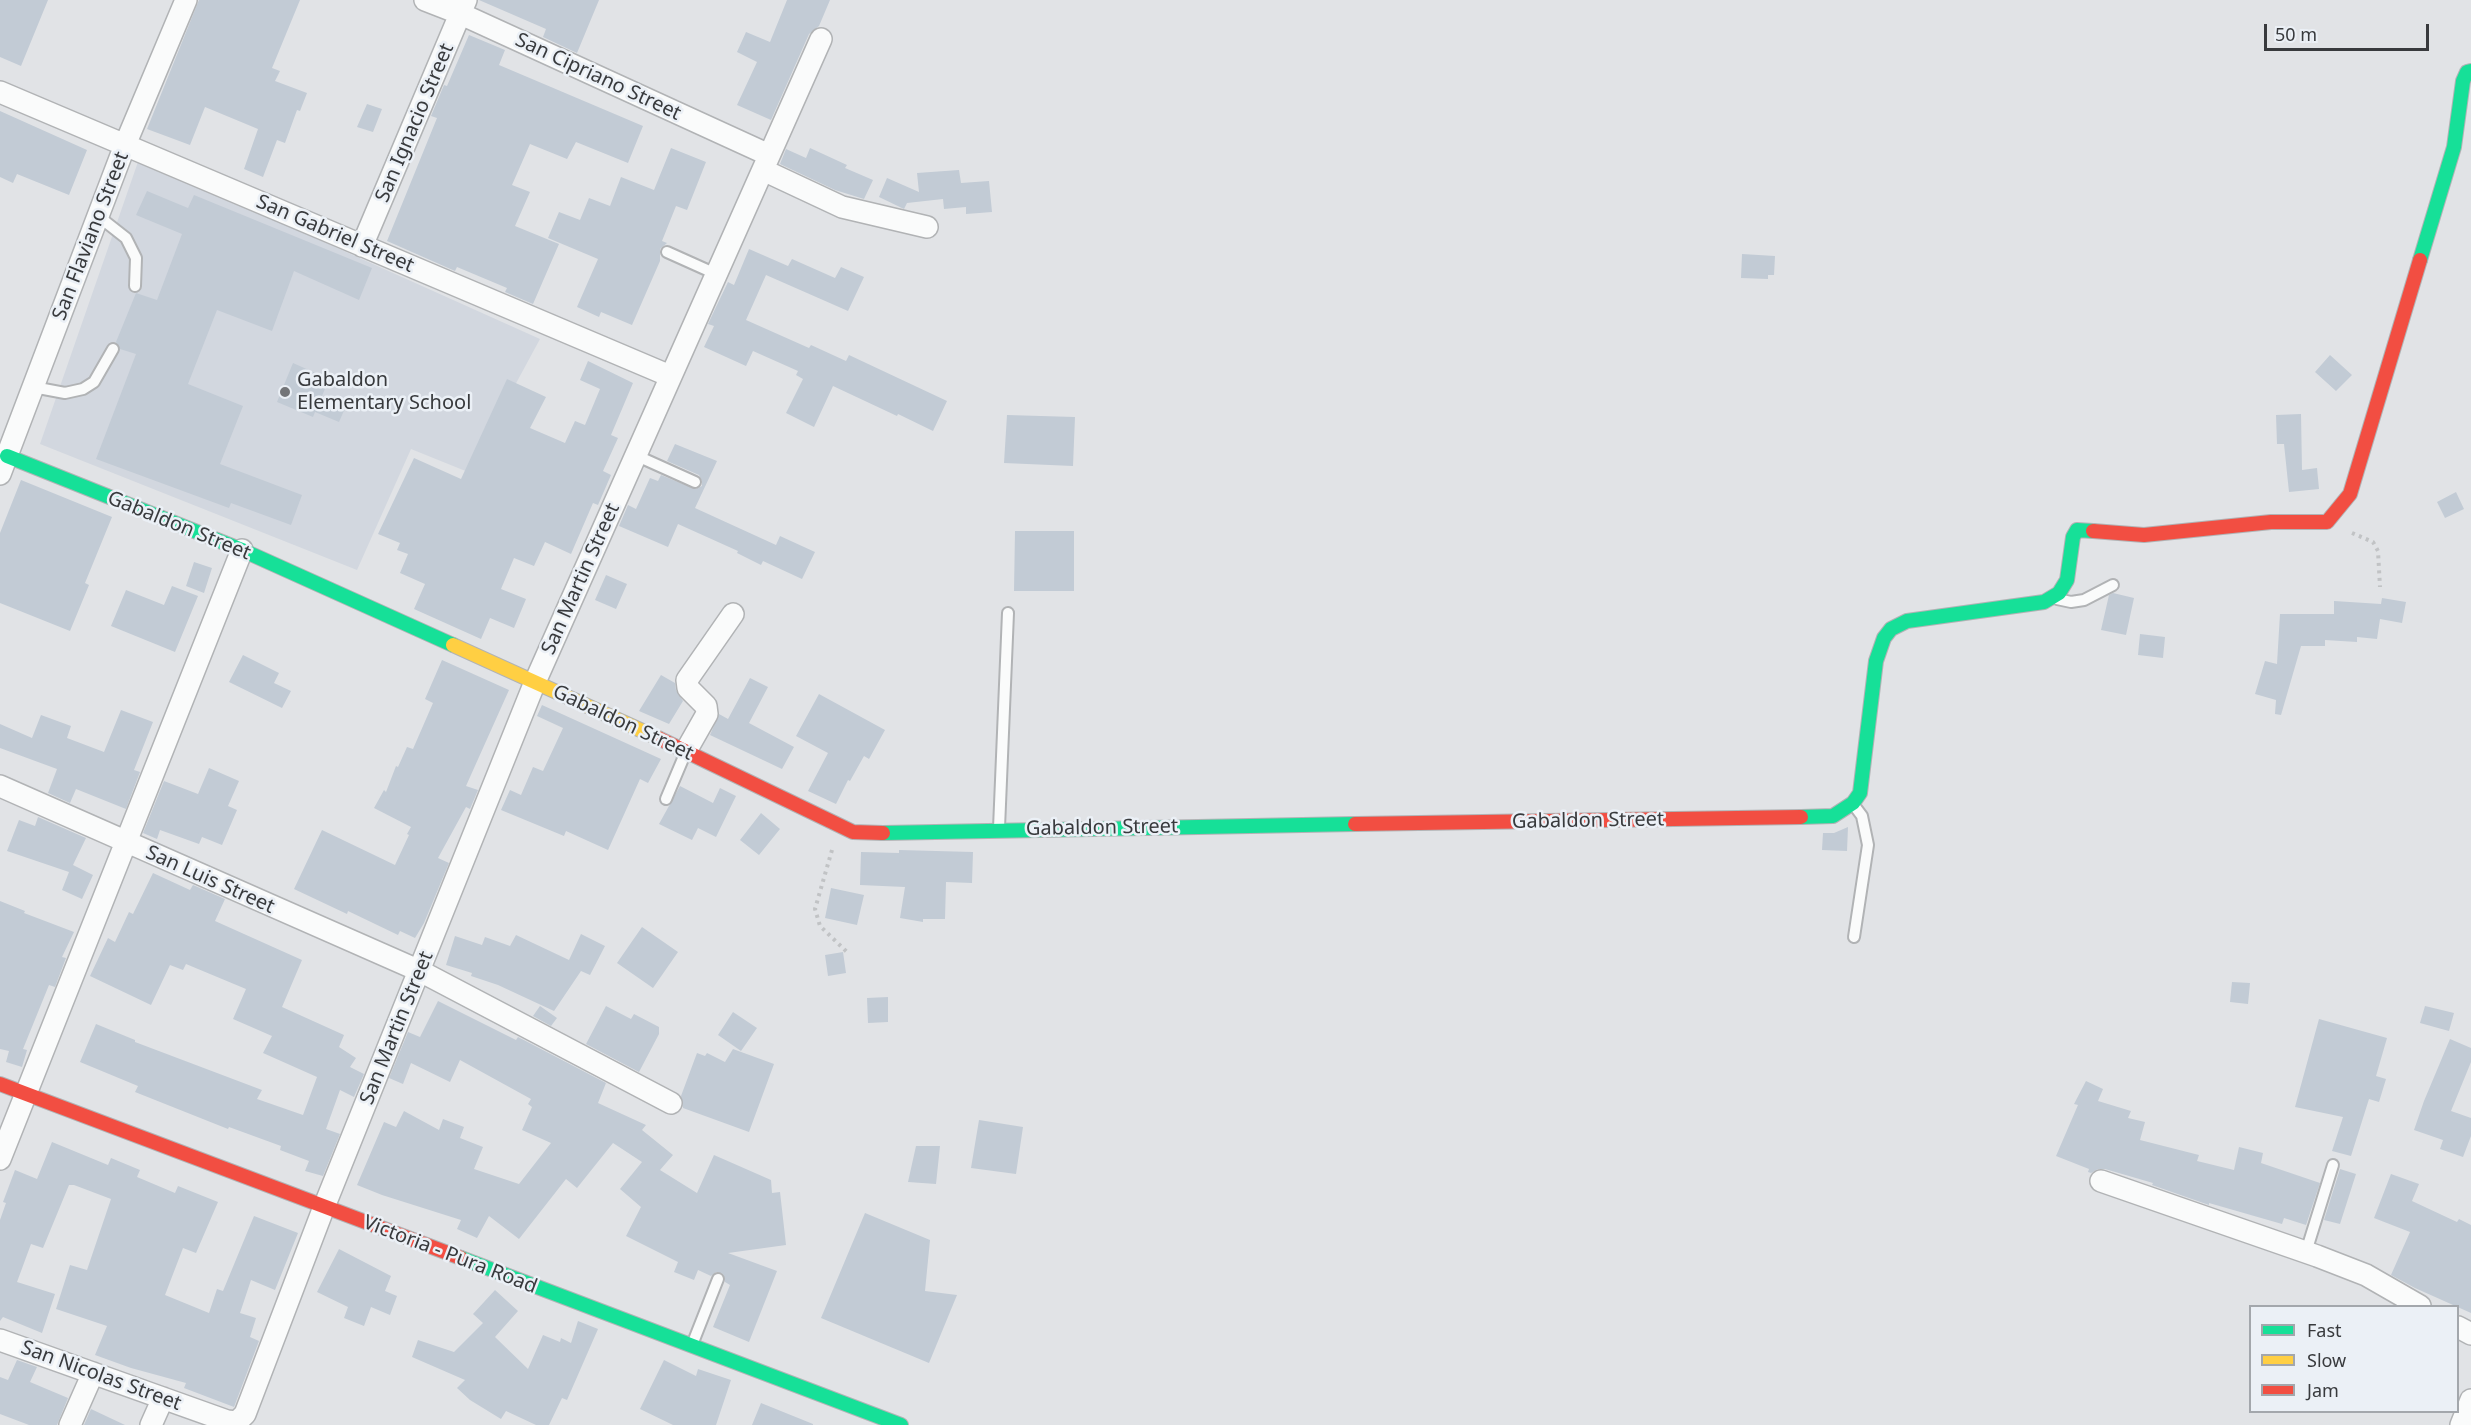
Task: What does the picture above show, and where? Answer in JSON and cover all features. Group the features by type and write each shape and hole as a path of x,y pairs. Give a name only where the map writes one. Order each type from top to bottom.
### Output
{"street":[{"name":"San Flaviano Street","path":"3,465 125,145 186,0"},
{"name":"San Cipriano Street","path":"425,0 463,7 766,163 842,207 927,227"},
{"name":"San Ignacio Street","path":"362,246 463,7"},
{"name":"San Martin Street","path":"237,1422 245,1414 324,1207 535,682 821,39"},
{"path":"1853,803 1860,793 1876,662 1884,638 1891,629 1907,621 2044,602 2059,593 2067,580 2073,537 2077,530 2144,535 2271,522 2327,522 2350,494 2454,147 2463,81 2467,72 2471,71"},
{"name":"San Gabriel Street","path":"0,92 670,376"},
{"name":"Gabaldon Street","path":"3,465 242,550 686,751 853,832 1833,816 1853,803"},
{"path":"0,1159 242,550"},
{"path":"686,751 707,714 705,706 688,688 687,680 733,614"},
{"name":"San Luis Street","path":"0,786 420,971 671,1103"},
{"name":"Victoria - Pura Road","path":"0,1084 901,1425"},
{"path":"2101,1181 2366,1275 2418,1305"},
{"name":"San Nicolas Street","path":"0,1340 227,1421 237,1422"},
{"path":"69,1425 93,1373"},
{"path":"151,1425 163,1398"},
{"path":"2461,1425 2471,1400"},
{"path":"861,1425 867,1411"}],"lane":[{"path":"98,216 126,238 136,258 135,286"},
{"path":"667,252 716,274"},
{"path":"33,387 65,393 84,389 94,382 113,349"},
{"path":"635,455 695,482"},
{"path":"2050,598 2072,602 2084,600 2113,585"},
{"path":"999,830 1008,613"},
{"path":"666,799 686,751"},
{"path":"1853,803 1867,829 1868,845 1854,937"},
{"path":"2306,1252 2333,1165"},
{"path":"692,1345 718,1278"}],"path":[{"path":"2327,522 2373,542 2378,551 2380,587"},
{"path":"839,826 815,909 820,926 849,954"}],"shaded area":[{"name":"Gabaldon Elementary School","path":"139,159 540,339 468,472 411,449 357,570 40,444"}],"building":[{"path":"0,0 48,0 21,66 0,57"},
{"path":"199,0 300,0 272,68 280,71 275,81 307,93 300,111 297,110 285,143 277,140 263,177 244,169 258,129 205,107 190,145 147,129"},
{"path":"479,0 599,0 577,53 543,37 546,29"},
{"path":"787,0 830,0 819,26 809,34 771,120 737,105 757,62 737,52 746,32 770,42"},
{"path":"469,35 505,50 499,65 643,126 628,163 576,142 567,159 530,144 512,185 530,192 515,226 559,244 533,304 505,292 507,288 457,267 455,271 387,241 437,118 431,116"},
{"path":"367,104 382,109 373,132 357,127"},
{"path":"0,111 87,150 69,195 17,174 13,183 0,177"},
{"path":"671,148 706,162 687,210 676,206 662,241 667,243 660,249 660,261 632,325 601,312 599,317 577,307 598,259 548,238 559,212 580,220 589,198 610,206 621,177 654,190"},
{"path":"810,148 847,165 845,168 873,180 864,199 835,190 780,164 786,149 806,158"},
{"path":"959,170 961,183 989,181 992,212 966,214 966,207 944,209 943,199 907,203 904,209 879,197 887,178 919,192 917,173"},
{"path":"147,191 188,208 194,195 372,268 359,300 294,271 272,331 217,310 188,384 243,406 220,464 302,495 291,525 231,503 229,508 96,459 136,354 120,349 116,342 136,293 157,300 182,234 136,215"},
{"path":"749,249 788,266 792,259 835,278 841,267 864,277 848,311 766,275 746,320 809,348 811,345 846,361 849,355 947,401 933,431 833,386 814,427 786,413 803,379 796,375 798,371 753,351 746,366 704,347 714,326 708,324 728,282 734,285"},
{"path":"1742,254 1775,256 1774,275 1768,275 1768,279 1741,278"},
{"path":"2330,355 2352,375 2336,391 2315,372"},
{"path":"588,361 633,383 611,435 618,438 603,471 611,475 598,505 593,503 571,554 545,542 534,566 514,558 501,589 526,599 514,628 490,618 481,639 414,609 425,584 400,573 408,554 397,550 400,543 378,534 414,458 461,479 507,379 546,397 530,428 565,443 575,421 585,425 600,389 580,380"},
{"path":"293,363 329,379 322,396 346,406 339,422 315,412 313,417 277,402"},
{"path":"2301,414 2302,470 2317,468 2319,489 2289,492 2284,444 2277,444 2276,415"},
{"path":"1007,415 1075,417 1073,466 1004,463"},
{"path":"675,444 717,461 695,508 776,545 780,536 815,552 802,579 763,561 761,565 737,553 738,551 678,524 668,547 619,526 628,505 636,509 650,478 658,481 661,475 695,489 702,486 699,475 667,461"},
{"path":"21,480 112,517 85,583 89,585 70,631 0,603 0,533"},
{"path":"2456,492 2464,509 2445,518 2437,502"},
{"path":"1015,531 1074,531 1074,591 1014,591"},
{"path":"194,562 212,568 204,593 186,586"},
{"path":"606,575 627,584 616,609 595,600"},
{"path":"172,586 198,596 175,652 111,626 126,590 164,605"},
{"path":"2113,593 2134,598 2126,635 2101,630 2109,595"},
{"path":"2382,598 2406,602 2402,623 2380,619 2377,639 2357,637 2357,642 2325,640 2325,646 2301,646 2281,715 2275,714 2276,700 2255,694 2265,661 2277,664 2280,614 2334,614 2334,601 2381,604"},
{"path":"2140,634 2165,637 2163,658 2138,655"},
{"path":"243,655 279,673 274,683 291,691 282,708 229,682"},
{"path":"442,660 509,690 466,786 478,790 470,809 466,807 438,858 449,863 424,923 415,938 400,931 398,935 294,889 322,830 395,865 411,827 374,808 384,790 386,792 396,766 398,767 407,747 413,749 433,703 425,699"},
{"path":"661,675 675,683 676,690 683,701 669,724 639,711"},
{"path":"750,678 768,687 749,723 794,747 782,769 710,735 719,714 728,719"},
{"path":"819,694 885,730 869,759 864,756 850,781 848,780 836,804 808,791 828,753 796,736"},
{"path":"542,705 661,759 648,783 640,779 608,850 566,831 564,836 501,810 510,790 521,795 533,767 543,771 563,728 537,716"},
{"path":"121,710 153,722 134,770 140,772 126,809 76,789 70,803 48,793 57,769 0,748 0,724 32,738 41,715 71,726 67,738 104,752"},
{"path":"209,768 239,781 228,806 237,810 222,845 202,837 199,844 160,830 157,839 143,833 164,781 198,794"},
{"path":"680,786 713,803 720,788 736,796 716,837 698,828 692,840 659,824"},
{"path":"761,813 780,829 759,855 740,840"},
{"path":"38,817 86,838 73,865 93,875 82,899 62,890 69,872 7,851 19,820 35,826"},
{"path":"1848,827 1847,851 1822,850 1823,833 1834,833"},
{"path":"899,850 973,852 972,883 946,882 945,919 923,919 923,922 900,918 905,887 860,885 861,852 899,853"},
{"path":"153,873 190,890 193,885 225,899 215,921 302,960 282,1007 344,1035 339,1047 356,1058 350,1067 364,1074 354,1097 340,1090 326,1129 340,1134 323,1176 305,1171 309,1161 280,1150 281,1146 229,1127 228,1129 135,1092 138,1086 80,1062 96,1024 135,1040 135,1042 262,1090 257,1099 303,1115 317,1077 263,1053 272,1036 233,1019 246,989 186,964 183,970 170,965 151,1005 90,976 108,938 115,942 129,912 133,914"},
{"path":"831,888 864,895 857,925 825,918"},
{"path":"0,901 74,932 62,957 66,958 55,987 49,985 23,1049 27,1050 22,1067 6,1062 9,1051 0,1049"},
{"path":"642,927 678,952 653,988 617,963"},
{"path":"581,934 605,946 590,975 581,971 554,1011 498,985 471,976 472,973 446,965 455,936 482,945 485,937 510,946 516,935 569,960"},
{"path":"843,952 846,973 828,976 825,955"},
{"path":"2232,982 2250,983 2248,1004 2230,1002"},
{"path":"888,997 888,1022 868,1023 867,998"},
{"path":"438,1001 516,1040 518,1037 606,1083 598,1103 646,1125 642,1130 673,1155 660,1170 697,1193 714,1155 771,1180 772,1193 780,1192 786,1245 728,1253 777,1271 749,1342 713,1327 730,1285 725,1282 723,1274 716,1272 711,1276 698,1270 694,1280 674,1272 678,1262 626,1236 641,1207 620,1189 642,1162 613,1143 577,1188 566,1179 519,1239 489,1216 477,1238 457,1229 461,1220 357,1185 384,1122 396,1127 404,1111 439,1130 443,1119 464,1127 460,1138 483,1147 474,1169 519,1184 551,1143 522,1130 532,1107 528,1104 531,1099 460,1060 450,1082 411,1063 403,1084 389,1078 408,1032 420,1037"},
{"path":"540,1006 557,1018 551,1026 533,1016"},
{"path":"606,1006 631,1019 634,1014 659,1027 659,1034 639,1072 586,1044"},
{"path":"2425,1006 2454,1013 2449,1031 2420,1023"},
{"path":"733,1012 757,1028 741,1051 718,1035"},
{"path":"2319,1019 2387,1038 2376,1076 2386,1079 2379,1102 2369,1099 2351,1156 2332,1151 2343,1117 2295,1107"},
{"path":"2450,1039 2471,1048 2471,1062 2451,1111 2471,1118 2471,1136 2463,1157 2440,1149 2443,1140 2414,1130"},
{"path":"733,1049 774,1064 749,1132 683,1108 681,1096 697,1053 705,1056 707,1053 725,1062"},
{"path":"2086,1081 2103,1089 2098,1101 2131,1111 2128,1118 2145,1122 2140,1140 2199,1155 2197,1161 2234,1170 2239,1147 2263,1153 2261,1163 2320,1183 2306,1225 2284,1218 2282,1224 2209,1203 2209,1205 2152,1185 2153,1183 2105,1169 2098,1169 2091,1173 2088,1172 2089,1169 2056,1156 2078,1105 2074,1104"},
{"path":"979,1120 1023,1127 1016,1174 971,1168"},
{"path":"52,1142 108,1165 111,1158 140,1170 137,1177 175,1193 178,1186 218,1202 196,1253 183,1248 165,1295 209,1313 217,1289 223,1291 254,1216 298,1233 275,1290 251,1280 240,1313 256,1318 250,1337 259,1341 234,1407 184,1388 186,1383 131,1368 95,1355 107,1326 56,1309 70,1265 87,1270 111,1199 74,1185 69,1185 43,1248 31,1244 17,1282 55,1294 42,1333 3,1317 0,1321 0,1220 6,1203 3,1202 15,1170 37,1179"},
{"path":"916,1146 940,1146 936,1184 908,1182"},
{"path":"2340,1169 2356,1174 2340,1224 2324,1220"},
{"path":"2391,1174 2419,1184 2412,1201 2457,1222 2459,1219 2471,1225 2471,1313 2459,1308 2459,1305 2453,1305 2391,1275 2410,1232 2374,1218"},
{"path":"865,1213 930,1240 925,1291 957,1295 929,1363 821,1318"},
{"path":"339,1249 391,1276 385,1291 397,1296 390,1315 371,1307 364,1326 344,1318 348,1307 317,1292"},
{"path":"495,1290 518,1311 495,1337 528,1369 543,1335 560,1342 561,1338 571,1343 578,1321 598,1329 567,1400 562,1398 549,1425 536,1425 506,1411 501,1419 470,1400 457,1388 465,1380 412,1357 418,1340 454,1352 483,1323 473,1314"},
{"path":"17,1360 37,1367 30,1382 68,1398 57,1425 29,1425 0,1414 0,1377 8,1380"},
{"path":"664,1360 696,1376 698,1369 731,1380 716,1425 673,1425 640,1409"},
{"path":"761,1403 813,1424 813,1425 752,1425"},
{"path":"91,1409 125,1425 84,1425"}],"traffic: fast":[{"path":"2420,260 2454,147 2463,81 2467,72 2471,71"},
{"path":"7,456 242,550 453,645"},
{"path":"1801,817 1833,816 1853,803 1860,793 1876,661 1884,638 1891,629 1907,621 2044,602 2059,593 2067,580 2073,537 2077,530 2093,531"},
{"path":"883,833 1355,824"},
{"path":"461,1258 901,1425"}],"traffic: slow":[{"path":"453,645 658,738"}],"traffic: jam":[{"path":"2093,531 2144,535 2271,522 2327,522 2350,494 2420,260"},
{"path":"658,738 853,832 883,833"},
{"path":"1355,824 1801,817"},
{"path":"0,1084 461,1258"}],"place":[{"name":"Gabaldon Elementary School","path":"285,392"}]}
